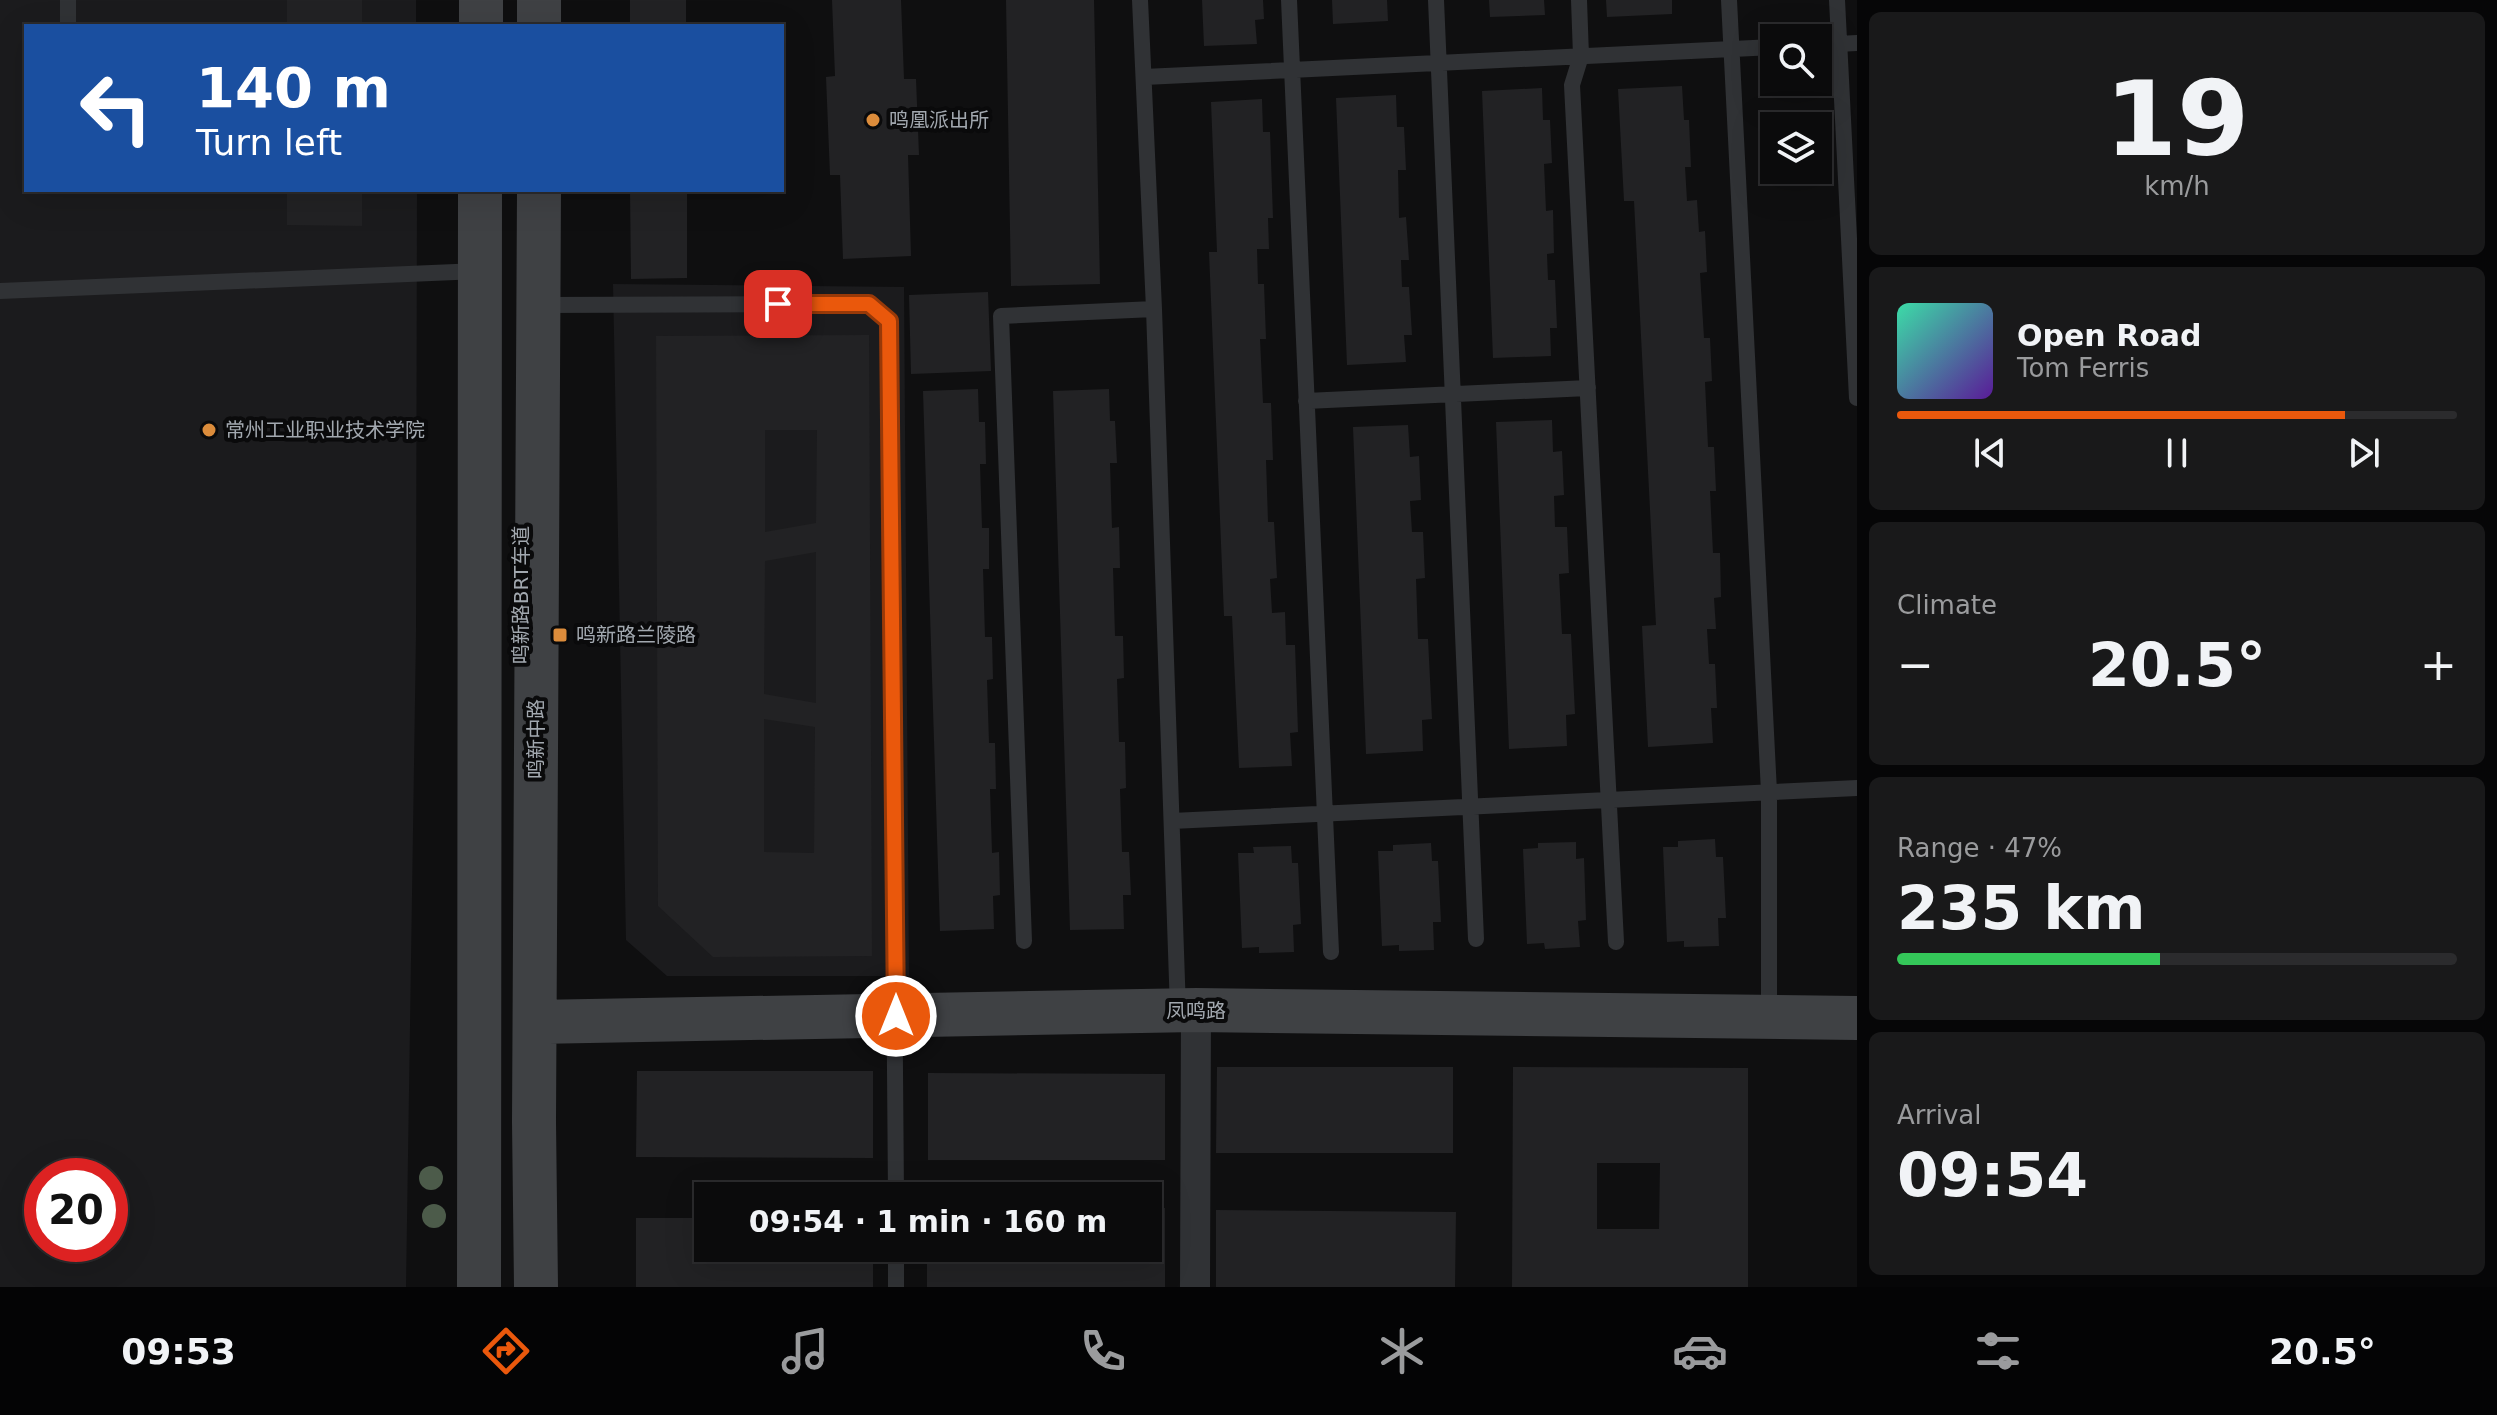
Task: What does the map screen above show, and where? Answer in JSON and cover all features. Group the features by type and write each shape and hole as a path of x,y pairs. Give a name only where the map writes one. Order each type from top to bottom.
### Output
{"main road":[{"path":"481,0 481,24"},
{"path":"539,0 539,24"},
{"path":"479,1287 480,192"},
{"name":"鸣新中路","path":"536,1287 539,192"},
{"name":"凤鸣路","path":"535,1022 1187,1010 1857,1018"}],"street":[{"path":"1187,1010 1195,1287"}],"lane":[{"path":"68,0 68,24"},
{"path":"1140,0 1172,821 1187,1010"},
{"path":"1289,0 1331,952"},
{"path":"1436,0 1476,939"},
{"path":"1579,0 1581,56 1572,85 1616,942"},
{"path":"1729,0 1769,792 1769,1016"},
{"path":"1837,0 1857,398"},
{"path":"1832,44 1857,43"},
{"path":"1144,77 1760,48"},
{"path":"0,291 481,271"},
{"path":"538,305 869,304 889,321 896,1182"},
{"path":"1024,941 1001,316 1154,309"},
{"path":"1306,401 1588,388"},
{"name":"鸣新路BRT车道","path":"521,488 525,1287"},
{"path":"1172,821 1857,788"},
{"path":"896,1262 896,1287"}],"shaded area":[{"path":"0,0 416,0 416,24 24,24 24,192 417,192 416,635 406,1287 0,1287"},
{"path":"613,284 904,287 909,976 667,976 626,940"}],"building":[{"path":"287,0 362,0 362,24 287,24"},
{"path":"630,0 686,0 686,24 630,24"},
{"path":"832,0 901,0 904,79 916,79 919,155 908,155 911,256 843,259 840,175 830,175 826,77 835,76"},
{"path":"1006,0 1094,0 1100,284 1011,286"},
{"path":"1202,0 1263,0 1264,19 1255,20 1257,44 1204,46"},
{"path":"1332,0 1387,0 1388,21 1333,24"},
{"path":"1489,0 1544,0 1545,15 1490,17"},
{"path":"1606,0 1672,0 1672,14 1607,17"},
{"path":"1682,86 1684,120 1689,120 1691,167 1685,167 1687,201 1697,200 1699,232 1705,231 1707,272 1700,273 1704,338 1710,338 1712,381 1705,382 1708,447 1714,447 1716,491 1710,491 1713,553 1720,553 1721,597 1714,598 1716,629 1707,629 1709,664 1715,664 1717,708 1711,708 1713,743 1648,747 1642,626 1656,625 1634,201 1624,201 1618,89"},
{"path":"1542,88 1543,120 1550,120 1552,163 1544,164 1546,211 1553,210 1554,253 1547,254 1548,280 1555,280 1557,328 1550,328 1551,356 1493,358 1482,91"},
{"path":"1396,95 1397,127 1404,127 1406,170 1398,170 1399,218 1406,217 1409,260 1401,260 1402,287 1409,287 1412,335 1404,335 1406,362 1347,365 1336,98"},
{"path":"1262,99 1263,132 1270,132 1273,218 1268,218 1269,249 1257,249 1258,284 1264,284 1266,339 1260,339 1263,403 1271,403 1273,460 1266,460 1268,522 1274,522 1277,578 1270,579 1272,613 1285,612 1286,645 1295,645 1298,732 1290,733 1292,766 1239,768 1232,616 1224,616 1209,252 1217,252 1211,102"},
{"path":"287,192 362,192 362,226 287,225"},
{"path":"630,192 687,192 687,278 631,279"},
{"path":"988,292 991,371 911,374 909,295"},
{"path":"869,335 872,956 713,957 658,906 656,336","holes":["765,430 817,430 816,523 765,532","816,552 816,703 764,694 765,561","764,719 815,727 814,853 764,852"]},
{"path":"978,389 979,422 985,422 986,464 980,464 982,528 989,528 989,569 983,569 985,637 992,637 993,679 987,680 989,743 995,743 996,789 990,789 992,853 999,852 1000,895 993,896 994,929 940,931 923,391"},
{"path":"1109,389 1110,421 1115,421 1117,463 1110,463 1112,528 1119,527 1120,568 1113,568 1115,636 1123,636 1124,678 1117,679 1119,742 1125,742 1126,788 1120,789 1122,852 1129,852 1131,895 1123,895 1124,929 1070,930 1053,391"},
{"path":"1552,420 1553,452 1562,451 1564,495 1554,496 1555,527 1567,527 1569,573 1559,574 1562,634 1571,634 1575,714 1566,715 1567,746 1509,749 1496,422"},
{"path":"1408,425 1410,457 1419,456 1421,500 1410,501 1412,532 1423,532 1425,578 1416,579 1418,639 1428,639 1432,719 1422,720 1423,751 1366,754 1353,427"},
{"path":"1715,839 1716,857 1723,857 1726,918 1718,918 1719,946 1684,947 1684,941 1667,942 1663,847 1678,847 1678,841"},
{"path":"1576,842 1576,859 1584,858 1586,920 1578,921 1580,947 1545,949 1544,943 1527,944 1523,849 1538,848 1538,843"},
{"path":"1431,843 1432,861 1438,861 1441,922 1433,922 1434,950 1399,951 1399,945 1382,946 1378,851 1393,851 1393,845"},
{"path":"1291,846 1292,863 1298,863 1301,924 1293,925 1294,952 1259,953 1259,947 1242,948 1238,853 1254,853 1253,847"},
{"path":"1217,1067 1453,1067 1453,1153 1216,1153"},
{"path":"1513,1067 1748,1068 1748,1287 1512,1287","holes":["1597,1163 1660,1163 1659,1229 1597,1229"]},
{"path":"637,1071 873,1071 873,1158 636,1157"},
{"path":"928,1073 1165,1074 1165,1160 928,1160"},
{"path":"1162,1208 1165,1208 1165,1287 927,1287 927,1262 1162,1262"},
{"path":"1216,1210 1456,1212 1455,1287 1216,1287"},
{"path":"636,1218 694,1218 694,1262 873,1262 873,1287 636,1287"}],"place":[{"name":"鸣凰派出所","path":"873,120"},
{"name":"常州工业职业技术学院","path":"209,430"},
{"name":"鸣新路兰陵路","path":"560,635"}],"route":[{"path":"778,304 869,304 889,321 896,1016"}]}
